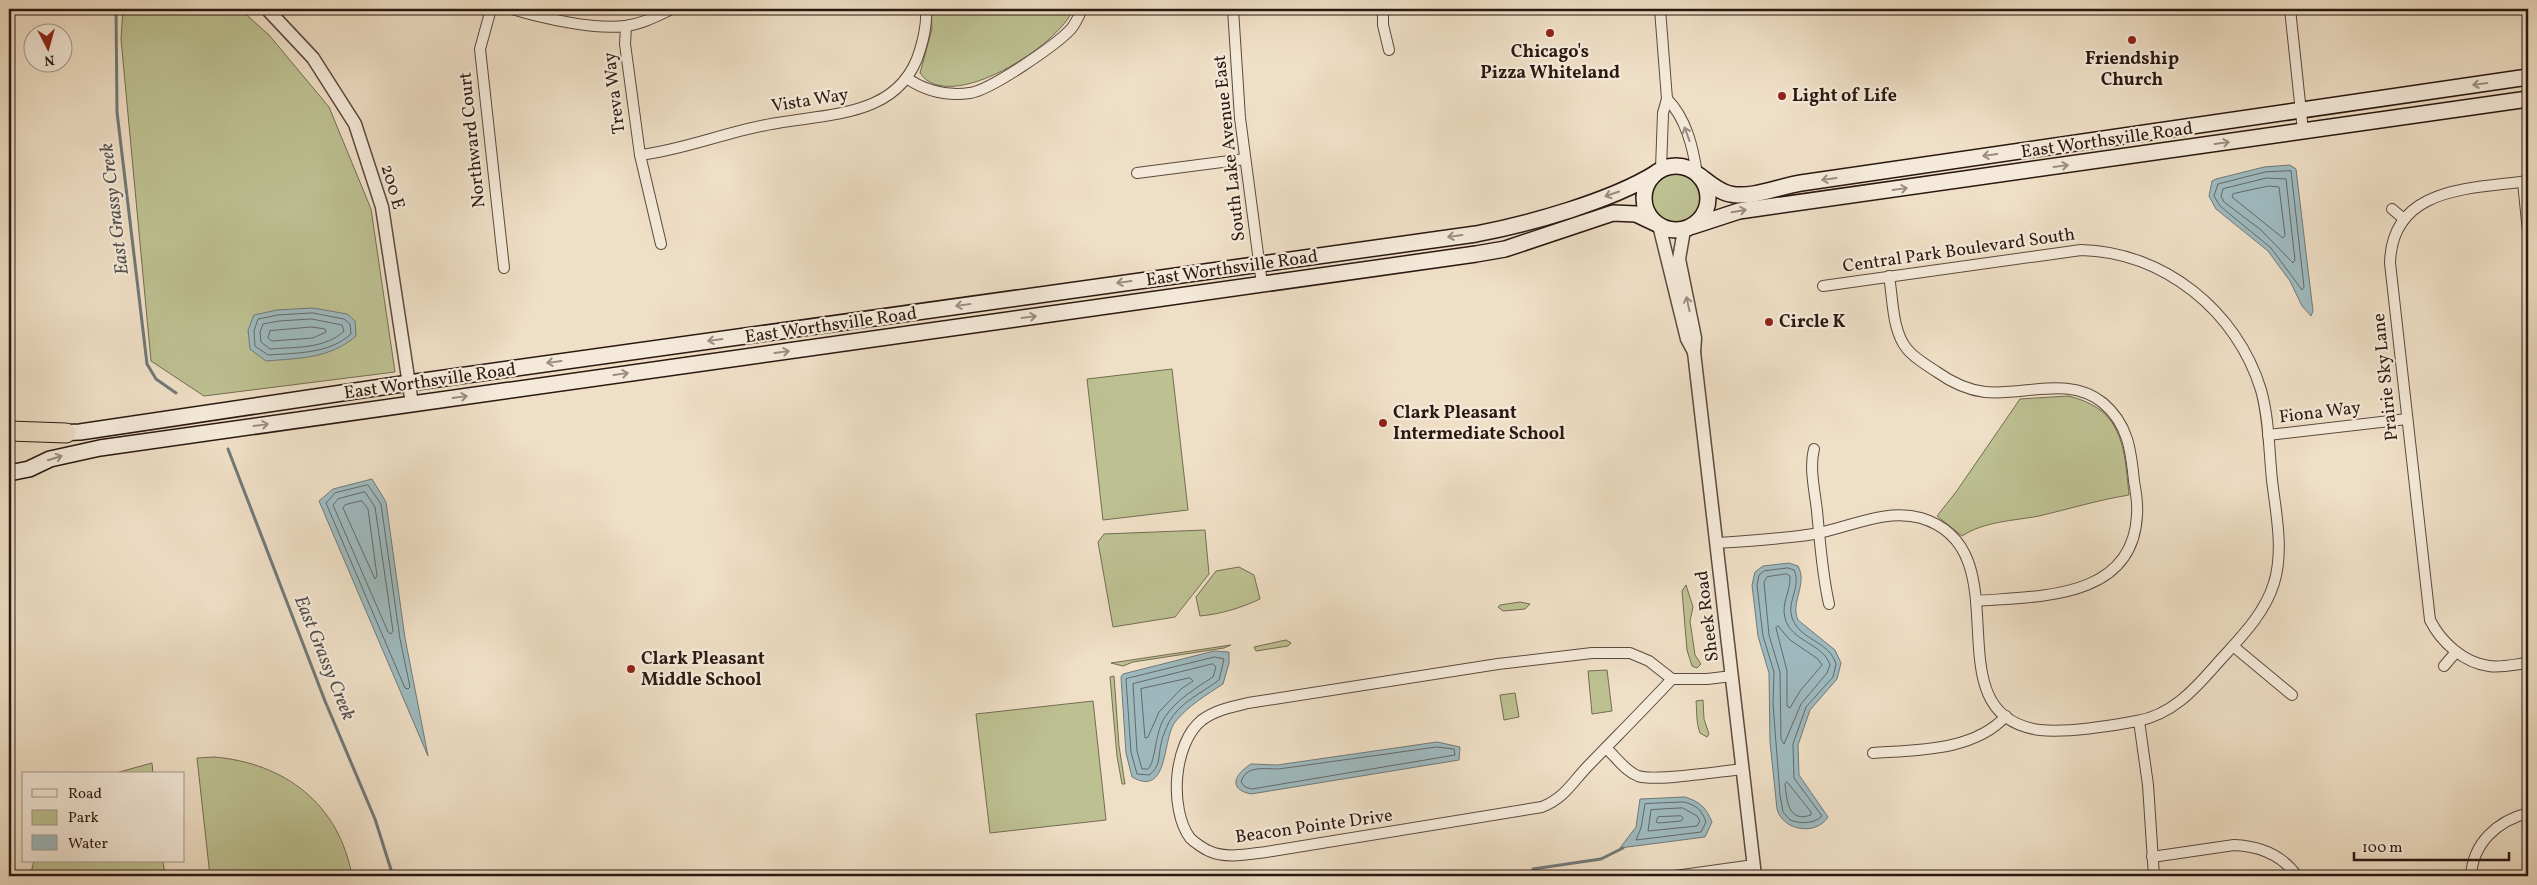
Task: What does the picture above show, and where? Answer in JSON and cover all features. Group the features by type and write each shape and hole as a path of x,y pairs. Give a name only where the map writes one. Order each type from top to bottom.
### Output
{"highway":[{"path":"9,432 66,433"}],"main road":[{"name":"East Worthsville Road","path":"1698,175 1724,192 1732,194 1749,193 1794,184 2528,77"},
{"name":"East Worthsville Road","path":"1688,228 1739,210 2528,99"},
{"path":"1673,166 1683,166 1698,175 1705,184 1708,202 1705,212 1688,228 1674,230 1657,224 1645,208 1643,198 1645,188 1658,171 1673,166"},
{"name":"East Worthsville Road","path":"9,437 66,433 409,382 1507,228 1629,188 1658,171"},
{"name":"East Worthsville Road","path":"9,473 29,469 65,456 100,448 1505,248 1613,213 1636,214 1657,224"}],"street":[{"name":"200 E","path":"267,9 313,58 355,124 382,208 412,404"},
{"name":"Northward Court","path":"491,9 480,48 504,268"},
{"path":"512,9 562,21 626,26 643,22 672,9"},
{"path":"926,9 923,41 908,79 934,92 971,93 988,86 1044,51 1071,29 1082,9"},
{"name":"South Lake Avenue East","path":"1233,9 1240,118 1262,284"},
{"path":"1383,9 1383,25 1389,50"},
{"path":"1658,171 1663,113 1667,99 1660,9"},
{"path":"2290,9 2303,131"},
{"name":"Treva Way","path":"626,26 625,44 640,155 662,244"},
{"name":"Vista Way","path":"640,155 680,148 766,125 857,110 874,103 908,79"},
{"path":"1667,99 1678,111 1691,147 1698,175"},
{"path":"1138,173 1245,159"},
{"path":"2525,182 2528,232"},
{"name":"Prairie Sky Lane","path":"2525,182 2433,196 2413,209 2404,219 2392,243 2390,263 2430,620 2442,640 2469,660 2488,666 2528,662"},
{"path":"2392,209 2404,219"},
{"name":"Sheek Road","path":"1657,224 1687,339 1694,352"},
{"name":"Sheek Road","path":"1688,228 1679,259 1695,338 1694,352 1755,871"},
{"name":"Central Park Boulevard South","path":"1822,286 2081,250 2108,252 2147,264 2180,282 2202,299 2236,337 2248,358 2261,390 2268,435 2279,544 2278,566 2272,590 2263,608 2233,646 2187,696 2170,709 2139,721 2069,729 2040,730 2017,723 2006,716"},
{"path":"1889,276 1898,330 1906,347 1940,375 1963,387 1984,392 2051,388 2078,390 2091,396 2109,409 2123,426 2130,445 2137,505 2136,527 2130,546 2113,569 2096,582 2074,590 1976,601"},
{"name":"Fiona Way","path":"2268,435 2407,420"},
{"path":"1814,449 1813,472 1829,604"},
{"path":"1717,544 1819,533 1890,516 1921,518 1949,534 1963,551 1973,574 1979,661 1983,683 1995,705 2006,716 1992,730 1972,740 1873,753"},
{"path":"2233,646 2292,695"},
{"path":"2444,666 2456,652"},
{"name":"Beacon Pointe Drive","path":"1592,653 1630,653 1649,661 1672,679 1583,771 1567,792 1556,801 1542,808 1266,852 1232,855 1210,852 1191,838 1182,816 1177,788 1178,762 1188,738 1200,721 1218,710 1248,702 1488,665 1592,653"},
{"path":"1672,679 1707,680 1732,676"},
{"path":"2139,721 2148,776 2154,876"},
{"path":"1606,748 1622,765 1638,776 1653,778 1743,769"},
{"path":"2471,876 2475,856 2488,834 2506,822 2528,813"},
{"path":"2152,857 2234,845 2247,846 2281,859 2298,876"},
{"path":"1675,876 1755,871"}],"green space":[{"path":"123,9 240,9 269,35 329,107 371,209 395,372 204,396 151,361 121,39"},
{"path":"931,9 1073,9 1064,24 1048,40 1027,56 1002,71 978,81 954,86 934,84 920,73 932,29"},
{"path":"1675,174 1689,178 1696,185 1700,199 1696,213 1689,220 1675,224 1661,220 1654,213 1650,199 1654,185 1661,178"},
{"path":"1172,369 1188,510 1103,520 1087,379"},
{"path":"2068,396 2086,402 2100,410 2110,420 2122,446 2129,495 2039,516 1990,524 1962,536 1937,516 1956,492 2020,399"},
{"path":"1205,530 1209,574 1175,617 1113,627 1098,542 1104,534"},
{"path":"1239,567 1254,575 1260,599 1231,610 1200,616 1196,597 1216,571"},
{"path":"1686,585 1693,607 1690,621 1695,655 1701,664 1697,668 1692,666 1687,650 1682,591"},
{"path":"1520,602 1530,604 1525,609 1503,611 1498,607 1500,605"},
{"path":"1286,640 1291,643 1288,646 1256,651 1254,647"},
{"path":"1231,645 1224,648 1133,662 1123,666 1111,663"},
{"path":"1607,670 1612,711 1592,714 1588,671"},
{"path":"1114,676 1119,746 1125,784 1122,784 1117,756 1110,677"},
{"path":"1515,693 1519,717 1504,720 1500,695"},
{"path":"1703,700 1704,719 1709,734 1707,737 1700,733 1697,721 1696,701"},
{"path":"1093,701 1106,820 990,833 976,714"},
{"path":"214,757 240,761 264,768 285,778 305,792 321,808 335,828 345,850 352,876 210,876 197,758"},
{"path":"152,763 153,772 119,772"},
{"path":"34,862 163,862 165,876 30,876"}],"water":[{"path":"2290,165 2296,169 2313,311 2311,316 2302,306 2290,281 2268,251 2216,209 2209,196 2212,181 2216,179 2264,167"},
{"path":"313,308 347,314 355,321 356,336 346,344 335,349 302,358 266,361 250,349 248,330 254,315 277,310"},
{"path":"372,479 386,502 405,638 428,756 319,501 333,489"},
{"path":"1789,563 1798,566 1801,573 1796,606 1798,620 1835,650 1841,663 1837,679 1810,710 1798,745 1799,775 1828,817 1823,823 1808,829 1793,826 1786,822 1780,816 1777,809 1770,742 1769,673 1758,636 1752,585 1755,572 1763,566"},
{"path":"1214,651 1229,652 1229,663 1223,684 1191,706 1175,722 1171,730 1163,764 1152,780 1144,781 1132,777 1126,753 1121,677 1123,674"},
{"path":"1437,742 1460,747 1459,760 1251,794 1243,792 1236,785 1241,772 1251,764 1277,765"},
{"path":"1685,797 1702,806 1710,817 1712,822 1705,837 1620,848 1636,827 1640,799"}],"waterway":[{"name":"East Grassy Creek","path":"116,9 117,112 147,364 156,379 176,393"},
{"name":"East Grassy Creek","path":"228,449 325,701 375,819 393,876"},
{"path":"1533,869 1601,859 1623,848"}],"place":[{"name":"Chicago's Pizza Whiteland","path":"1550,33"},
{"name":"Friendship Church","path":"2132,40"},
{"name":"Light of Life","path":"1782,96"},
{"name":"Circle K","path":"1769,322"},
{"name":"Clark Pleasant Intermediate School","path":"1383,423"},
{"name":"Clark Pleasant Middle School","path":"631,669"}]}
